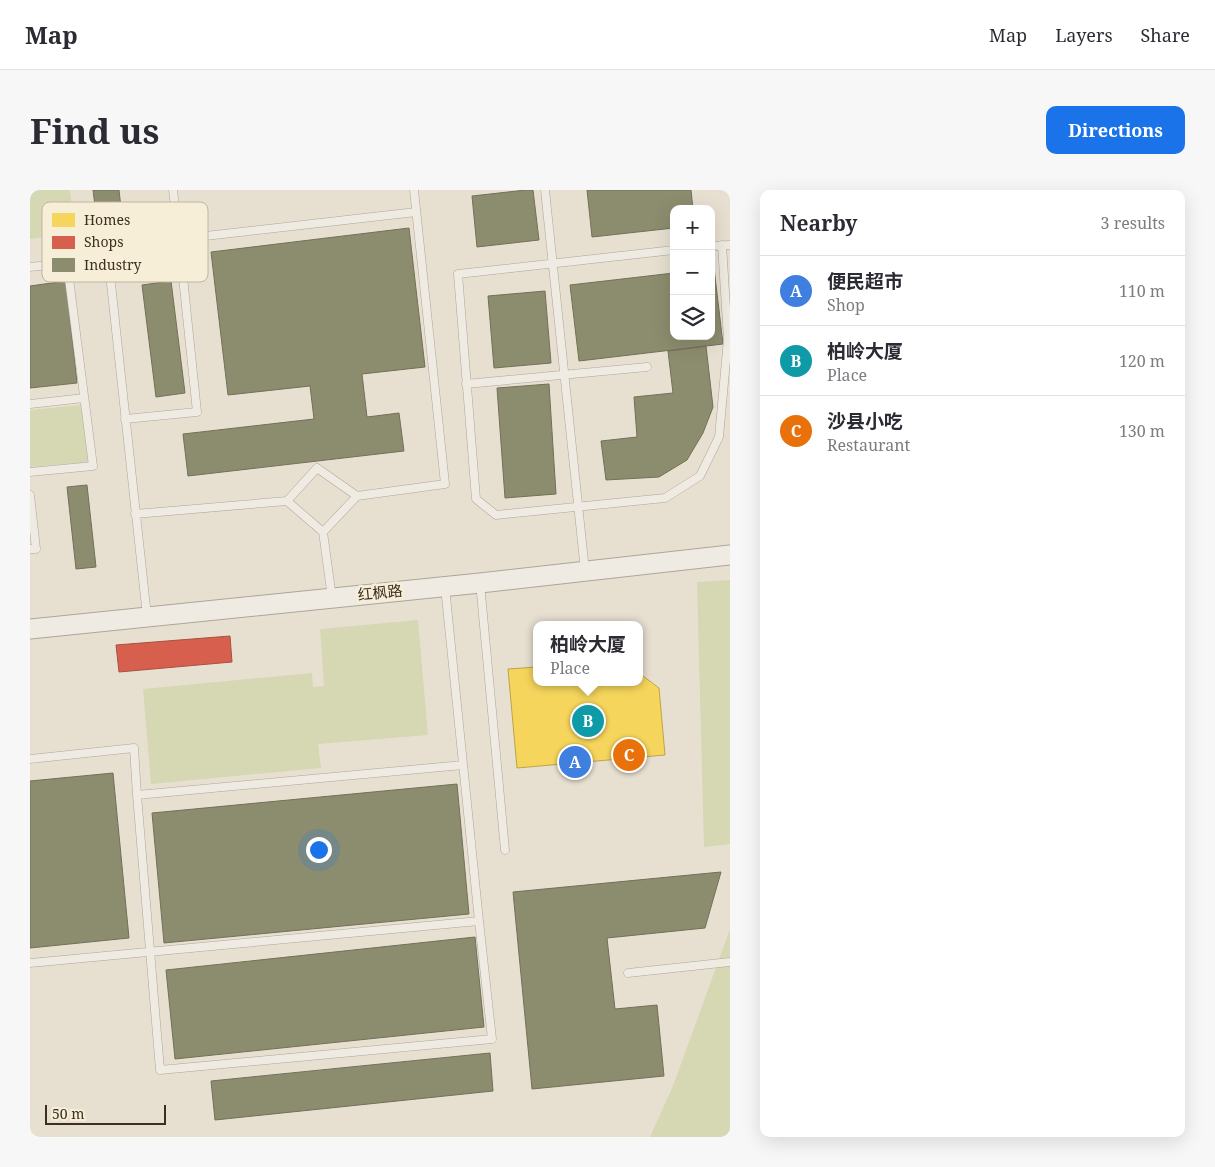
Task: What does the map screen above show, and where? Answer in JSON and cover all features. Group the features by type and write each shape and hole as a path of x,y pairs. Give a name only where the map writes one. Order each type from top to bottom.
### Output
{"street":[{"name":"红枫路","path":"30,628 480,583 730,555"}],"lane":[{"path":"323,532 356,496 445,484 414,190"},
{"path":"545,190 585,571"},
{"path":"208,236 416,212"},
{"path":"670,250 458,274 476,499 496,515 666,498 700,476 719,437 728,339 726,245"},
{"path":"30,472 93,466 69,282"},
{"path":"110,282 147,616"},
{"path":"125,419 197,412 183,282"},
{"path":"466,384 647,367"},
{"path":"30,404 84,398"},
{"path":"136,514 287,501 317,468 356,496"},
{"path":"30,495 36,548 30,549"},
{"path":"287,501 323,532 332,598"},
{"path":"480,583 505,850"},
{"path":"30,759 134,748 160,1070 492,1039 445,586"},
{"path":"137,795 463,765"},
{"path":"30,963 479,921"},
{"path":"628,973 730,962"}],"green space":[{"path":"30,190 70,190 71,202 42,202 42,238 30,239"},
{"path":"81,405 88,462 30,467 30,410"},
{"path":"730,580 730,844 704,847 697,582"},
{"path":"418,620 428,735 318,744 321,768 151,784 143,689 312,673 313,687 324,686 320,629"},
{"path":"730,929 730,1137 650,1137 673,1086"}],"building: Homes":[{"path":"533,667 533,686 643,686 643,676 659,688 665,755 517,768 508,669"}],"building: Shops":[{"path":"230,636 232,662 119,672 116,645"}],"building: Industry":[{"path":"93,190 119,190 120,202 94,202"},
{"path":"533,190 539,240 477,247 472,196"},
{"path":"587,190 691,190 693,205 670,205 670,228 592,237"},
{"path":"409,228 425,367 362,374 367,417 399,413 404,451 188,476 183,434 314,419 310,386 228,395 211,252"},
{"path":"670,273 670,340 715,340 715,276 723,344 579,361 570,285"},
{"path":"66,282 77,383 30,388 30,286"},
{"path":"171,282 185,393 156,397 142,285"},
{"path":"545,291 551,363 494,368 488,296"},
{"path":"706,346 713,407 703,433 687,460 659,477 606,480 601,441 637,437 634,397 673,393 668,351"},
{"path":"549,384 556,494 505,498 497,388"},
{"path":"87,485 96,567 76,569 67,487"},
{"path":"113,773 129,938 30,948 30,781"},
{"path":"457,784 469,914 164,943 152,813"},
{"path":"721,872 705,928 607,938 615,1009 657,1005 664,1076 532,1089 513,892"},
{"path":"475,937 484,1027 175,1059 166,970"},
{"path":"490,1053 493,1091 215,1120 211,1081"}],"place":[{"name":"柏岭大厦","path":"588,721"},
{"name":"沙县小吃","path":"629,755"},
{"name":"便民超市","path":"575,762"}]}
